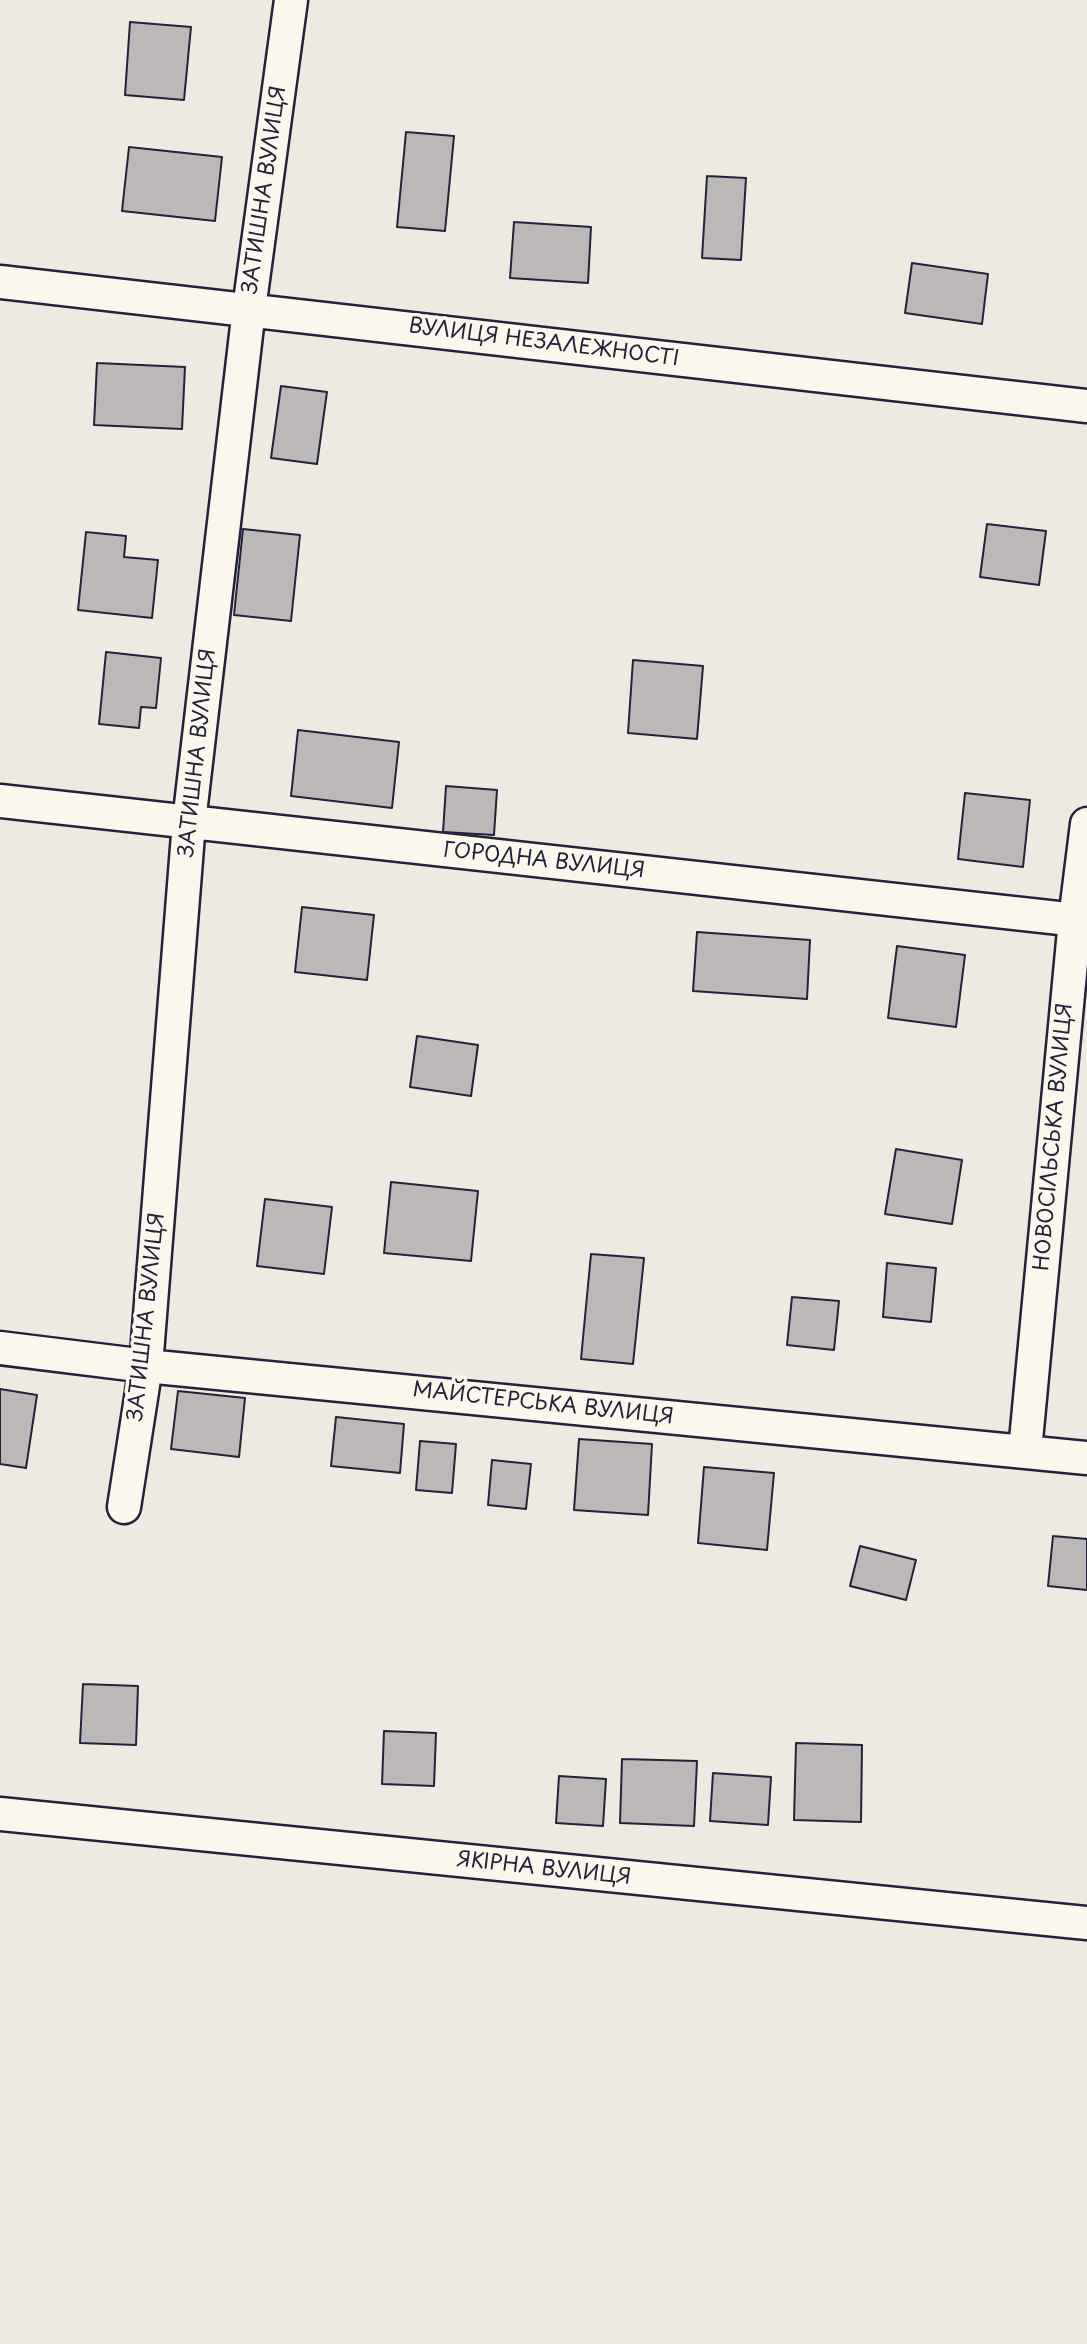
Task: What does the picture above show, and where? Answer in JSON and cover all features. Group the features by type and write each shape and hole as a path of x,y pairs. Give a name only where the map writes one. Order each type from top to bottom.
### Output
{"street":[{"name":"ЗАТИШНА ВУЛИЦЯ","path":"124,1507 146,1366 189,822 249,309 292,0"},
{"name":"ВУЛИЦЯ НЕЗАЛЕЖНОСТІ","path":"0,282 1087,406"},
{"name":"ГОРОДНА ВУЛИЦЯ","path":"0,801 1081,921"},
{"name":"НОВОСІЛЬСЬКА ВУЛИЦЯ","path":"1024,1451 1081,921 1087,824"},
{"name":"МАЙСТЕРСЬКА ВУЛИЦЯ","path":"0,1348 146,1366 1087,1458"},
{"name":"ЯКІРНА ВУЛИЦЯ","path":"0,1814 1087,1923"}],"building":[{"path":"130,22 191,27 184,100 125,95"},
{"path":"406,132 454,136 445,231 397,227"},
{"path":"129,147 222,157 215,221 122,211"},
{"path":"707,176 746,178 741,260 702,258"},
{"path":"514,222 591,227 588,283 510,278"},
{"path":"912,263 988,274 982,324 905,313"},
{"path":"97,363 185,367 182,429 94,425"},
{"path":"281,386 327,392 317,464 271,458"},
{"path":"987,524 1046,531 1039,585 980,577"},
{"path":"243,529 300,535 291,621 234,615"},
{"path":"86,532 126,536 124,557 158,560 152,618 78,610"},
{"path":"106,652 161,658 156,708 141,707 139,728 99,724"},
{"path":"633,660 703,666 697,739 628,733"},
{"path":"298,730 399,742 392,808 291,796"},
{"path":"446,786 497,790 494,835 443,832"},
{"path":"965,793 1030,800 1023,867 958,859"},
{"path":"302,907 374,915 367,980 295,972"},
{"path":"697,932 810,940 807,999 693,991"},
{"path":"897,946 965,955 956,1027 888,1018"},
{"path":"417,1036 478,1045 471,1096 410,1087"},
{"path":"896,1149 962,1160 952,1224 885,1214"},
{"path":"391,1182 478,1191 471,1261 384,1253"},
{"path":"265,1199 332,1207 324,1274 257,1266"},
{"path":"591,1254 644,1258 633,1364 581,1359"},
{"path":"887,1263 936,1268 931,1322 883,1317"},
{"path":"792,1297 839,1301 834,1350 787,1345"},
{"path":"0,1389 37,1395 26,1468 0,1464"},
{"path":"178,1391 245,1398 239,1457 171,1449"},
{"path":"336,1417 404,1424 400,1473 331,1466"},
{"path":"579,1439 652,1444 648,1515 574,1510"},
{"path":"420,1441 456,1444 452,1493 416,1490"},
{"path":"492,1460 531,1464 526,1509 488,1505"},
{"path":"704,1467 774,1473 767,1550 698,1543"},
{"path":"1053,1536 1087,1539 1087,1590 1048,1586"},
{"path":"860,1546 916,1560 906,1600 850,1586"},
{"path":"83,1684 138,1686 136,1745 80,1743"},
{"path":"384,1731 436,1733 434,1786 382,1784"},
{"path":"796,1743 862,1745 861,1822 794,1820"},
{"path":"622,1759 697,1761 694,1826 620,1823"},
{"path":"713,1773 771,1777 768,1825 710,1821"},
{"path":"559,1776 606,1779 603,1826 556,1823"}]}
